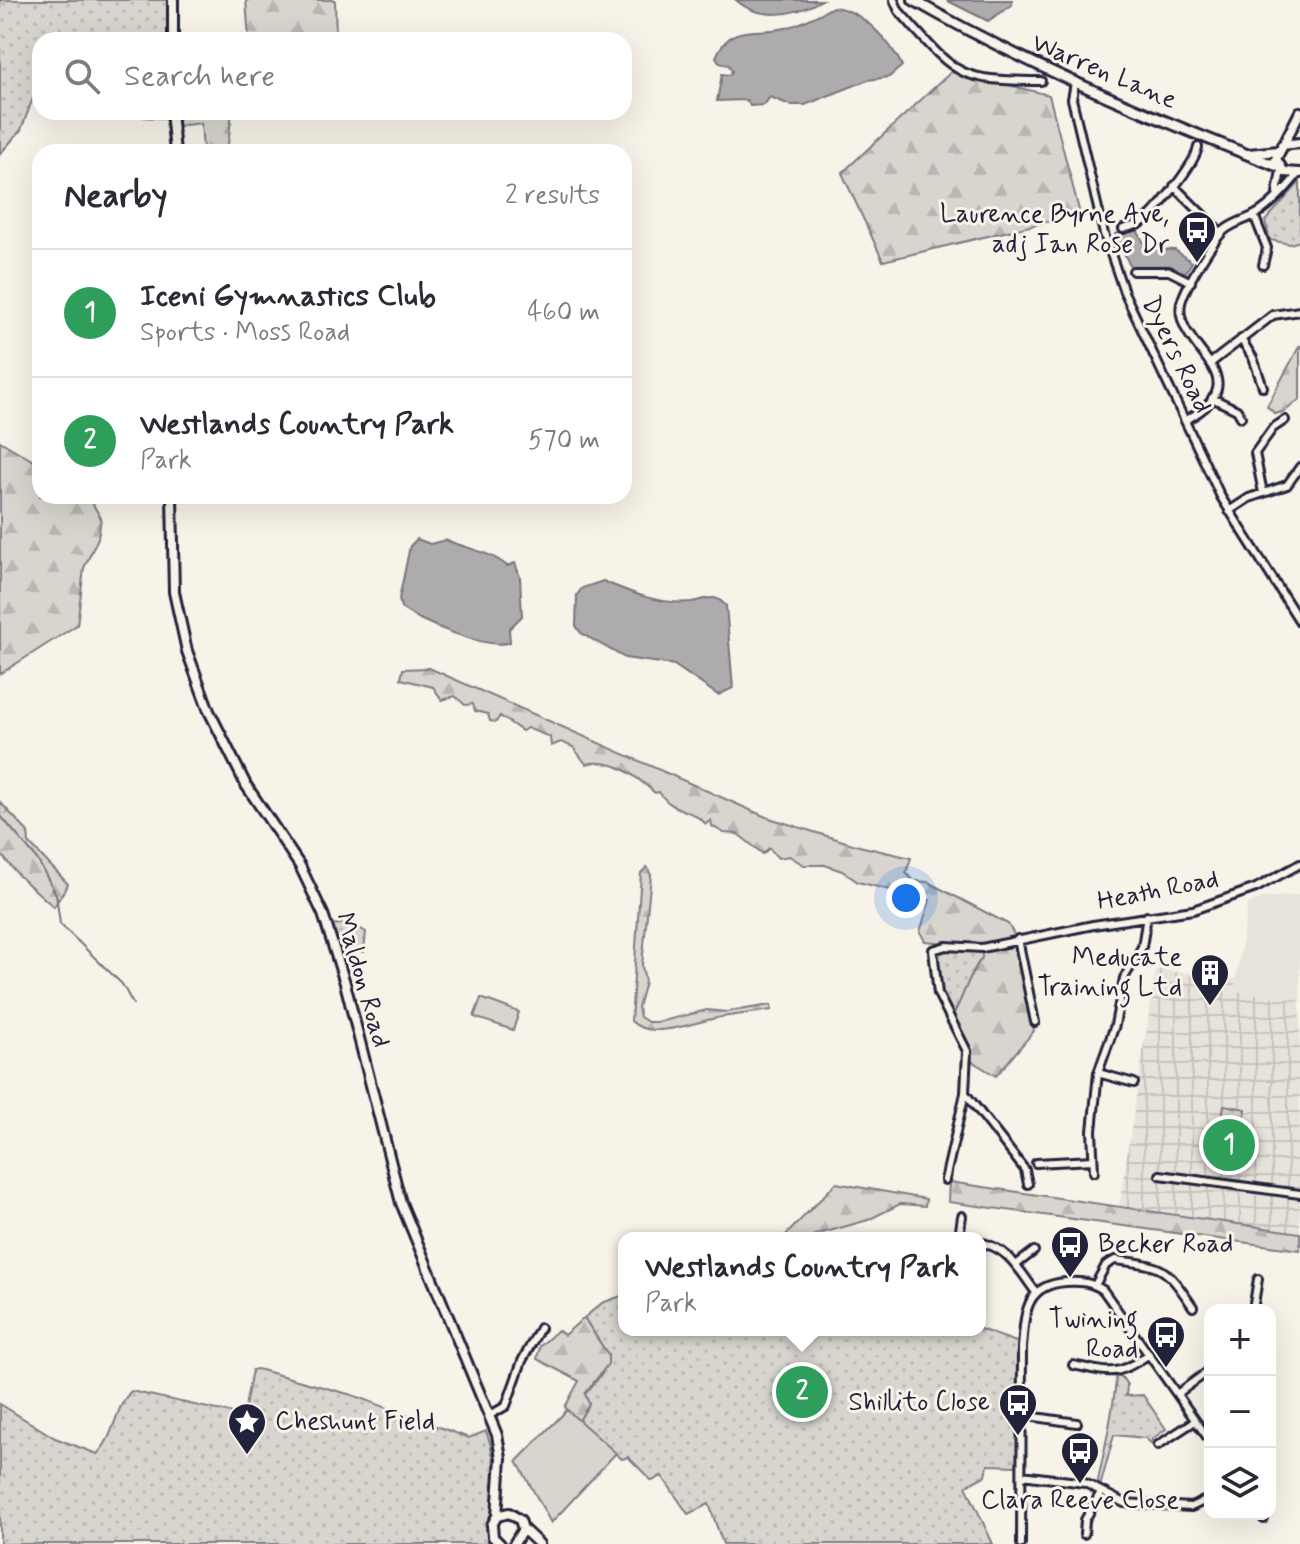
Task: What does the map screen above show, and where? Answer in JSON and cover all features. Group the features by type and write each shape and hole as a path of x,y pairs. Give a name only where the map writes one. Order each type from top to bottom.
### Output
{"main road":[{"path":"173,0 173,32"},
{"name":"Warren Lane","path":"913,0 995,46 1075,83 1240,154 1299,173"},
{"path":"1280,168 1280,149 1300,112"},
{"path":"172,120 174,144"},
{"name":"Warren Lane","path":"1240,154 1280,149 1291,142 1300,143"},
{"name":"Maldon Road","path":"172,504 174,592 187,651 209,711 246,785 300,866 323,914 345,983 407,1221 490,1415 501,1458 497,1516 491,1530 497,1543"},
{"name":"Maldon Road","path":"501,1485 509,1513"},
{"path":"497,1516 509,1513 517,1516 523,1529 539,1544"},
{"path":"523,1529 516,1543 530,1544"}],"street":[{"path":"894,0 899,11 954,68 987,81 1041,81"},
{"name":"Dyers Road","path":"1075,83 1072,99 1114,264 1229,511 1300,622"},
{"path":"1123,229 1147,219 1197,156 1198,147"},
{"path":"1197,156 1208,157"},
{"path":"1276,196 1280,168"},
{"path":"1186,420 1204,409 1212,398 1217,377 1212,362 1192,338 1182,318 1182,300 1221,233 1254,215 1299,173"},
{"path":"1174,186 1221,233"},
{"path":"1254,215 1266,244 1264,262 1275,263"},
{"path":"1133,271 1169,271 1191,282"},
{"path":"1212,362 1273,315 1300,311"},
{"path":"1241,339 1253,358 1263,387"},
{"path":"1212,398 1237,410 1241,417"},
{"path":"1263,493 1255,453 1273,428 1285,420"},
{"path":"1229,511 1263,493 1287,485 1300,467"},
{"name":"Heath Road","path":"965,1093 967,1051 938,994 933,950 946,946 982,948 1224,902 1300,864"},
{"path":"1094,1172 1093,1101 1098,1073 1115,1025 1124,978 1142,947 1147,916"},
{"path":"1018,939 1035,1022"},
{"path":"1098,1073 1134,1083"},
{"path":"945,1180 965,1093"},
{"path":"965,1093 1025,1170 1028,1184"},
{"path":"1036,1163 1093,1160"},
{"path":"1160,1175 1300,1194"},
{"path":"961,1232 962,1216"},
{"path":"986,1244 998,1247 1035,1291"},
{"path":"1016,1265 1034,1251"},
{"path":"1095,1285 1106,1265 1115,1260 1156,1266 1172,1276 1193,1307"},
{"path":"1254,1304 1258,1279"},
{"path":"1021,1544 1025,1317 1035,1291 1058,1282 1095,1285 1110,1296 1204,1433"},
{"path":"490,1415 506,1406 540,1328"},
{"path":"1073,1365 1115,1374 1126,1371 1149,1354"},
{"path":"1177,1394 1204,1374"},
{"path":"1021,1415 1077,1423"},
{"path":"1158,1445 1195,1421"},
{"path":"1022,1475 1074,1480 1124,1503 1191,1507 1204,1501"},
{"path":"1084,1534 1085,1520 1101,1492"}],"shaded area":[{"path":"736,0 822,0 801,10 778,14 756,11"},
{"path":"946,0 1012,0 1012,5 988,21"},
{"path":"833,7 854,14 874,28 891,47 902,66 889,77 868,80 805,105 790,105 770,97 764,105 750,106 747,100 717,101 722,74 730,75 732,71 729,65 720,63 716,57 728,39 743,32 787,28"},
{"path":"1137,230 1147,249 1175,250 1192,262 1186,272 1130,266 1115,234"},
{"path":"417,539 430,544 446,540 485,554 507,566 515,563 520,577 522,616 509,629 510,642 500,644 471,639 401,608 399,599 410,546"},
{"path":"603,581 657,600 691,602 714,598 722,602 726,606 733,688 718,695 674,665 625,658 581,633 576,626 577,595 582,588"},
{"path":"1300,895 1300,1000 1234,991 1248,904 1262,898"},
{"path":"1156,969 1236,979 1234,991 1300,1000 1300,1233 1119,1206"}],"green space":[{"path":"0,0 168,0 169,32 32,32 32,101 21,130 0,154"},
{"path":"246,0 335,0 336,32 248,32"},
{"path":"952,71 1049,95 1080,214 883,261 842,173"},
{"path":"176,120 231,120 228,144 203,144 201,123 176,126"},
{"path":"1300,182 1300,241 1290,244 1270,240 1265,221"},
{"path":"1300,345 1300,399 1285,411 1275,414 1267,406"},
{"path":"0,441 32,460 32,504 93,504 101,518 98,538 84,568 77,625 0,674"},
{"path":"429,668 766,817 859,846 911,858 906,873 914,881 928,882 1008,924 1015,936 975,946 925,941 920,932 930,900 858,882 842,871 825,865 804,865 789,856 778,858 769,848 763,854 738,834 724,833 712,826 711,820 706,824 670,804 659,792 655,793 624,770 606,763 586,764 573,747 561,742 551,746 550,737 527,728 522,731 500,716 496,722 490,721 488,714 475,711 473,704 465,705 455,696 442,700 433,687 401,679 403,669"},
{"path":"0,802 28,832 29,843 68,884 54,907 18,875 0,853"},
{"path":"647,867 651,875 642,965 645,982 638,1007 640,1017 648,1022 659,1022 707,1010 726,1012 771,1005 772,1010 663,1030 640,1027 631,1021 641,873"},
{"path":"350,923 366,932 364,952 337,949 330,925"},
{"path":"1017,941 1034,1031 996,1076 970,1060 953,1015 982,958 982,950"},
{"path":"937,947 982,948 982,958 952,1017 942,1002 933,950"},
{"path":"481,998 519,1012 513,1030 474,1017"},
{"path":"1224,1105 1246,1109 1241,1139 1219,1135"},
{"path":"949,1182 1300,1233 1300,1250 948,1202"},
{"path":"836,1183 926,1199 925,1206 900,1204 868,1220 826,1232 789,1232"},
{"path":"618,1297 618,1336 986,1336 986,1331 1019,1343 1017,1466 988,1465 986,1475 966,1486 993,1544 723,1544 709,1504 688,1514 662,1476 652,1481 628,1457 622,1459 578,1422 589,1404 585,1394 602,1374 608,1355 584,1318 602,1303"},
{"path":"584,1318 608,1355 608,1364 585,1394 589,1404 578,1422 565,1407 579,1381 537,1359 540,1346 558,1330 564,1335"},
{"name":"Cheshunt Field","path":"252,1370 352,1395 469,1438 486,1431 493,1457 495,1488 493,1518 486,1544 0,1544 0,1404 55,1438 97,1454 108,1440 121,1406 131,1391 240,1415 244,1412"},
{"path":"1116,1377 1122,1377 1127,1385 1126,1396 1143,1395 1166,1429 1152,1439 1152,1444 1145,1438 1114,1435 1100,1487 1097,1486"},
{"path":"567,1410 616,1453 551,1523 517,1461"}],"waterway":[{"path":"0,815 37,859 56,894 60,924 122,984 133,1004"}],"place":[{"name":"Laurence Byrne Ave, adj Ian Rose Dr","path":"1197,264"},
{"name":"Meducate Training Ltd","path":"1210,1007"},
{"name":"Iceni Gymnastics Club","path":"1229,1145"},
{"name":"Becker Road","path":"1070,1279"},
{"name":"Twining Road","path":"1166,1369"},
{"name":"Westlands Country Park","path":"802,1392"},
{"name":"Shillito Close","path":"1018,1437"},
{"name":"Cheshunt Field","path":"247,1456"},
{"name":"Clara Reeve Close","path":"1080,1485"}]}
